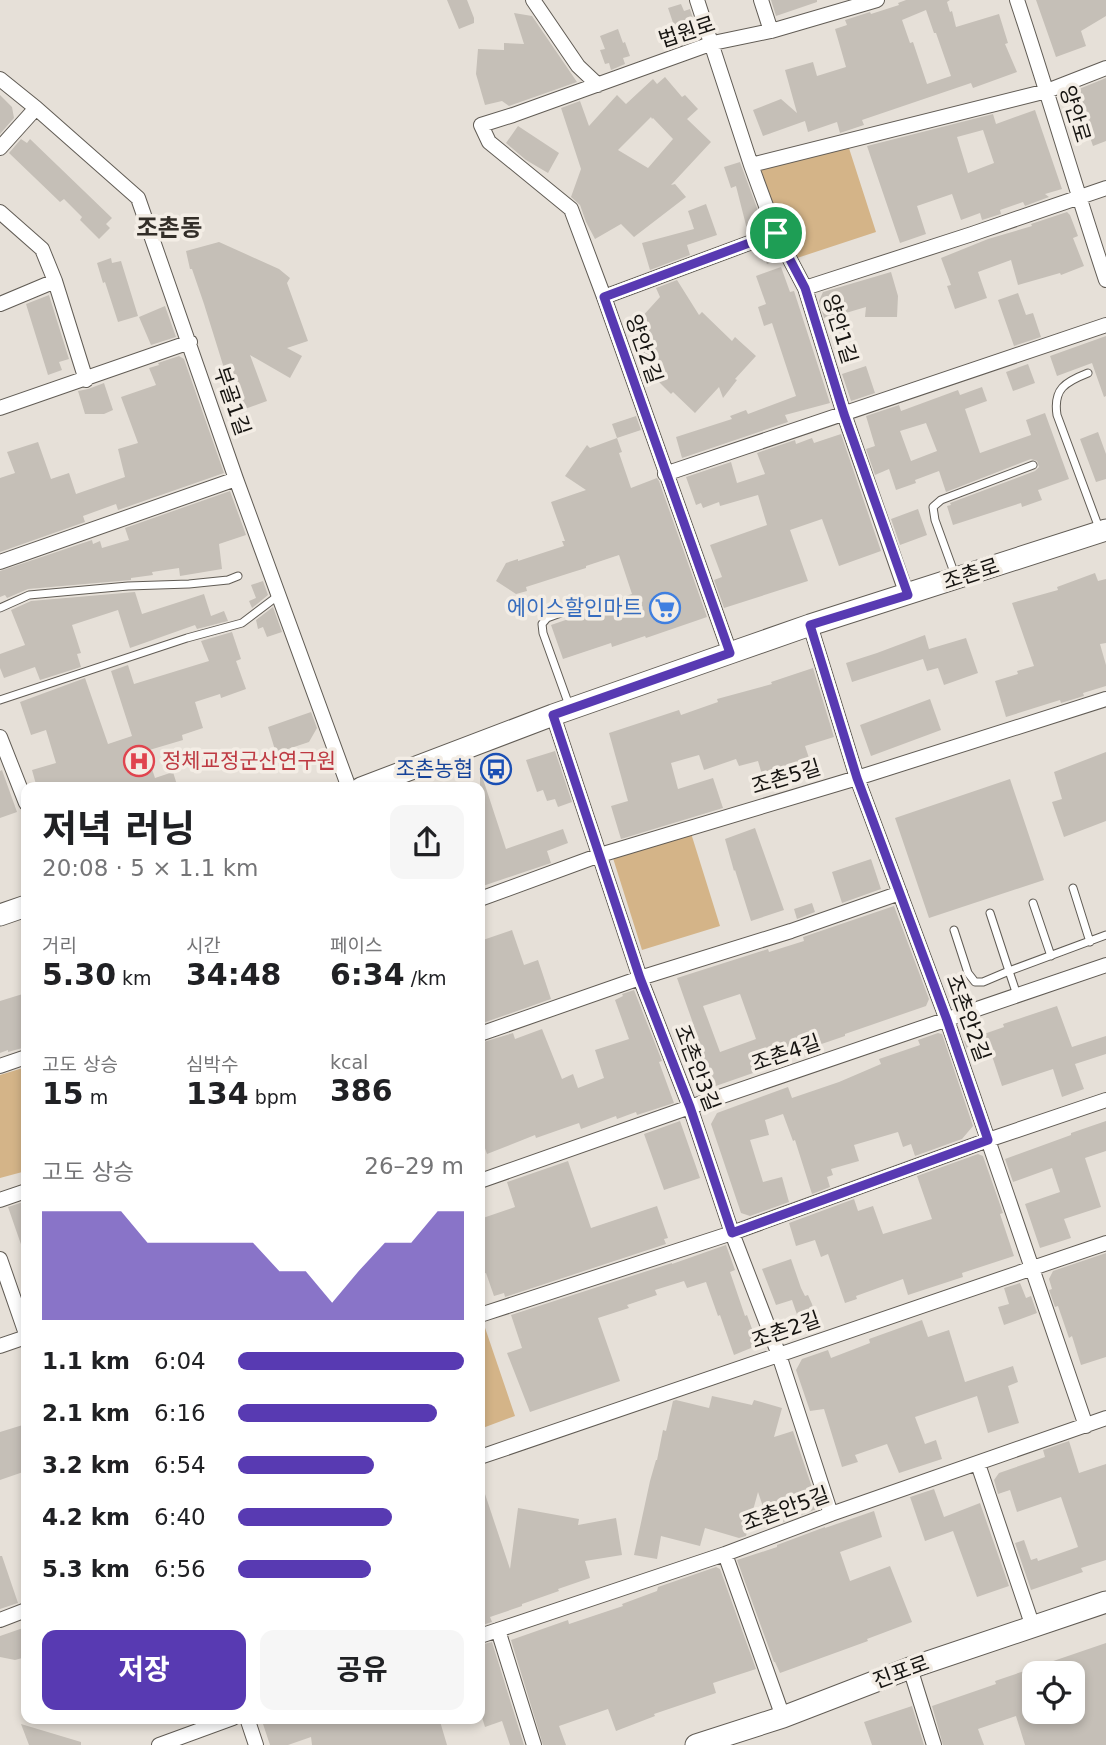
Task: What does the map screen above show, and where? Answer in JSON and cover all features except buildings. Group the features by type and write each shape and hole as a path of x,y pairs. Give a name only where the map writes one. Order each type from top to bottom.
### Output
{"street":[{"path":"533,0 578,66 598,85"},
{"name":"양안1길","path":"697,0 776,233 805,288 844,414 908,595"},
{"path":"761,0 771,31"},
{"name":"법원로","path":"513,115 713,43 771,31 877,0"},
{"name":"양안로","path":"1017,0 1106,280"},
{"path":"751,165 1047,91 1106,68"},
{"name":"부골1길","path":"0,79 138,198 347,782"},
{"path":"0,148 36,108"},
{"name":"양안2길","path":"513,115 481,125 489,142 571,209 730,653"},
{"path":"805,288 1106,188"},
{"path":"0,212 42,249 55,281 86,380"},
{"path":"604,297 776,233"},
{"path":"0,304 55,281"},
{"path":"665,474 1106,325"},
{"path":"0,408 190,342"},
{"path":"0,562 236,478"},
{"name":"조촌로","path":"377,782 561,712 810,625 1103,531"},
{"name":"조촌안2길","path":"810,625 857,778 947,1020 1086,1426"},
{"name":"조촌5길","path":"485,897 600,855 857,778 1106,699"},
{"name":"조촌안3길","path":"561,712 600,855 640,978 690,1107 732,1233 779,1355 831,1514"},
{"path":"0,737 21,790"},
{"path":"485,1032 640,978 900,893"},
{"path":"0,915 21,908"},
{"name":"조촌4길","path":"485,1179 1106,965"},
{"path":"0,1066 21,1059"},
{"path":"485,1313 732,1233 1106,1100"},
{"path":"0,1200 21,1193"},
{"name":"조촌2길","path":"485,1455 1106,1243"},
{"path":"0,1259 21,1320"},
{"path":"0,1346 21,1337"},
{"name":"조촌안5길","path":"485,1634 725,1554 1106,1418"},
{"path":"978,1464 1033,1627"},
{"path":"725,1554 783,1717"},
{"name":"진포로","path":"696,1745 783,1717 910,1668 1106,1602"},
{"path":"0,1620 21,1612"},
{"path":"498,1630 534,1745"},
{"path":"910,1668 934,1745"},
{"path":"159,1745 217,1724"},
{"path":"249,1724 257,1745"}],"lane":[{"path":"1087,373 1073,379 1059,391 1055,402 1057,415 1103,531"},
{"path":"956,579 933,507 941,500 1033,465"},
{"path":"0,608 29,595 128,586 189,584 228,580 238,576"},
{"path":"0,700 187,638 242,623 279,594"},
{"path":"561,712 542,624 547,618 591,602"},
{"path":"1073,888 1090,942"},
{"path":"1033,903 1051,956"},
{"path":"990,913 1018,996"},
{"path":"954,930 968,973 975,982 983,982 1106,936"}],"shaded area":[{"path":"847,142 876,232 791,260 761,170"},
{"path":"690,830 720,926 642,950 612,855"},
{"path":"21,1069 21,1172 0,1178 0,1075"},
{"path":"485,1328 515,1416 485,1427"}],"place":[{"name":"에이스할인마트","path":"665,608"},
{"name":"정체교정군산연구원","path":"139,761"},
{"name":"조촌농협","path":"496,769"}],"district":[{"name":"조촌동","path":"169,228"}],"route":[{"path":"776,233 805,288 844,414 908,595 810,625 857,778 947,1020 988,1140 732,1233 690,1107 640,978 553,715 730,653 604,297 776,233"}]}
